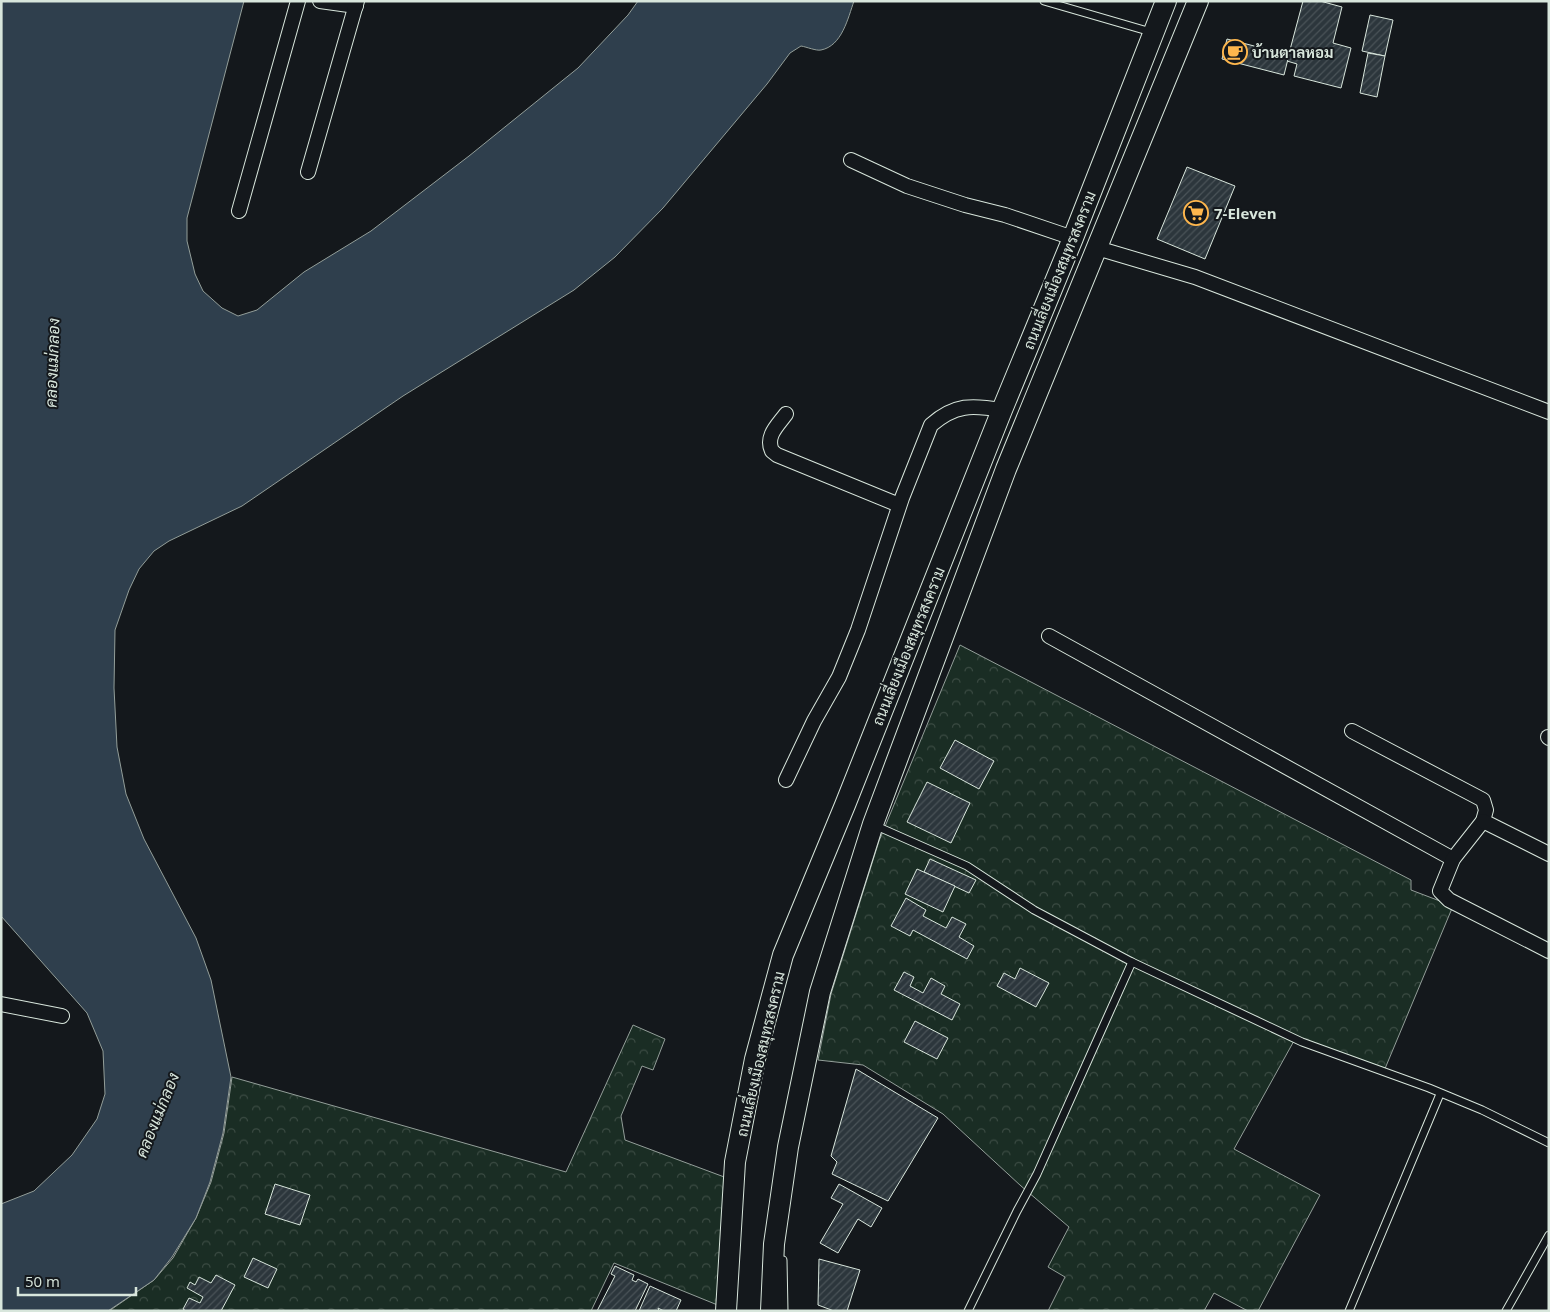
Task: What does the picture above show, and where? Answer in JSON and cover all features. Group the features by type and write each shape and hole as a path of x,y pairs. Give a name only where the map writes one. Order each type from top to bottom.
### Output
{"main road":[{"name":"ถนนเลี่ยงเมืองสมุทรสงคราม","path":"771,1311 774,1244 788,1147 820,992 873,824 1006,469 1198,1"},
{"path":"1160,17 1170,8 1176,8 1182,10 1190,22"},
{"name":"ถนนเลี่ยงเมืองสมุทรสงคราม","path":"726,1311 735,1162 755,1059 783,955 1073,238 1160,17"}],"street":[{"path":"239,211 298,1"},
{"path":"308,172 357,4 320,1"},
{"path":"851,160 907,186 964,205 1005,215 1073,238"},
{"path":"1097,248 1195,277 1549,412"},
{"path":"786,780 814,721 839,677 858,630 899,505 931,425 941,417 968,407 977,406 1002,410"},
{"path":"786,414 770,438 772,451 777,455 899,505"},
{"path":"1050,636 1453,859"},
{"path":"1352,732 1483,800 1486,810 1482,820 1453,859 1440,891 1449,900 1549,951"},
{"path":"1482,820 1549,854"},
{"path":"1,1004 62,1016"}],"lane":[{"path":"1044,1 1160,17"},
{"path":"873,824 967,866 1034,910 1132,962 1302,1042 1482,1110 1549,1143"},
{"path":"968,1311 1037,1174 1132,962"},
{"path":"1349,1311 1440,1094"},
{"path":"783,1236 788,1147"},
{"path":"1506,1311 1549,1235"},
{"path":"783,1256 784,1311"}],"green space":[{"path":"960,645 1411,880 1411,890 1453,906 1384,1071 1295,1039 1234,1149 1320,1195 1258,1311 1248,1311 1214,1293 1204,1311 1048,1311 1065,1277 1048,1267 1069,1227 1021,1186 943,1114 863,1065 818,1060 831,994 879,841"},
{"path":"633,1025 665,1039 653,1070 642,1066 621,1116 625,1140 735,1181 725,1308 614,1263 591,1311 109,1311 154,1280 173,1258 196,1218 211,1182 224,1133 232,1077 566,1172"}],"water":[{"name":"คลองแม่กลอง","path":"2,1 244,1 187,218 187,241 195,274 203,291 222,308 238,316 257,310 304,272 371,231 469,156 578,68 628,15 638,1 854,1 843,30 834,43 821,50 801,46 790,53 767,84 663,208 615,257 574,290 403,396 242,506 169,541 154,551 139,569 129,590 115,630 114,688 117,747 126,794 144,839 196,938 211,980 231,1077 223,1133 210,1182 196,1218 172,1257 154,1280 108,1311 1,1311 1,1204 34,1191 72,1155 97,1119 105,1094 103,1051 87,1013 1,916"}],"building":[{"path":"1303,1 1320,1 1342,7 1333,43 1351,48 1341,88 1294,76 1297,64 1287,61"},
{"path":"1370,15 1393,20 1385,56 1362,51"},
{"path":"1227,39 1289,55 1284,75 1222,59"},
{"path":"1368,53 1385,56 1377,97 1360,93"},
{"name":"7-Eleven","path":"1187,167 1235,186 1205,259 1157,239"},
{"path":"955,740 994,761 979,789 940,768"},
{"path":"927,782 970,803 951,843 907,822"},
{"path":"930,859 976,880 969,893 924,872"},
{"path":"917,869 955,886 943,912 905,894"},
{"path":"906,898 926,910 923,916 946,928 952,917 966,924 959,937 974,946 967,959 913,930 910,936 891,926"},
{"path":"1020,968 1049,983 1036,1007 997,986 1004,973 1015,979"},
{"path":"904,972 914,977 910,986 923,993 931,978 945,986 941,994 960,1004 952,1020 894,990"},
{"path":"915,1021 948,1038 937,1059 904,1042"},
{"path":"856,1069 938,1118 888,1201 832,1174 837,1162 831,1156"},
{"path":"275,1184 310,1195 300,1225 265,1214"},
{"path":"839,1184 882,1208 871,1227 858,1219 838,1253 820,1243 843,1204 831,1198"},
{"path":"253,1258 277,1269 268,1288 244,1277"},
{"path":"819,1259 860,1270 847,1311 834,1311 818,1305"},
{"path":"615,1266 634,1275 632,1280 636,1282 638,1279 648,1284 635,1311 597,1311 615,1276 611,1274"},
{"path":"216,1275 235,1285 221,1311 186,1311 183,1309 189,1298 200,1303 203,1297 187,1288 190,1282 195,1285 199,1277 211,1283"},
{"path":"650,1286 681,1300 676,1311 664,1311 658,1308 659,1311 639,1311"}],"place":[{"name":"บ้านตาลหอม","path":"1235,52"},
{"name":"7-Eleven","path":"1196,213"}]}
